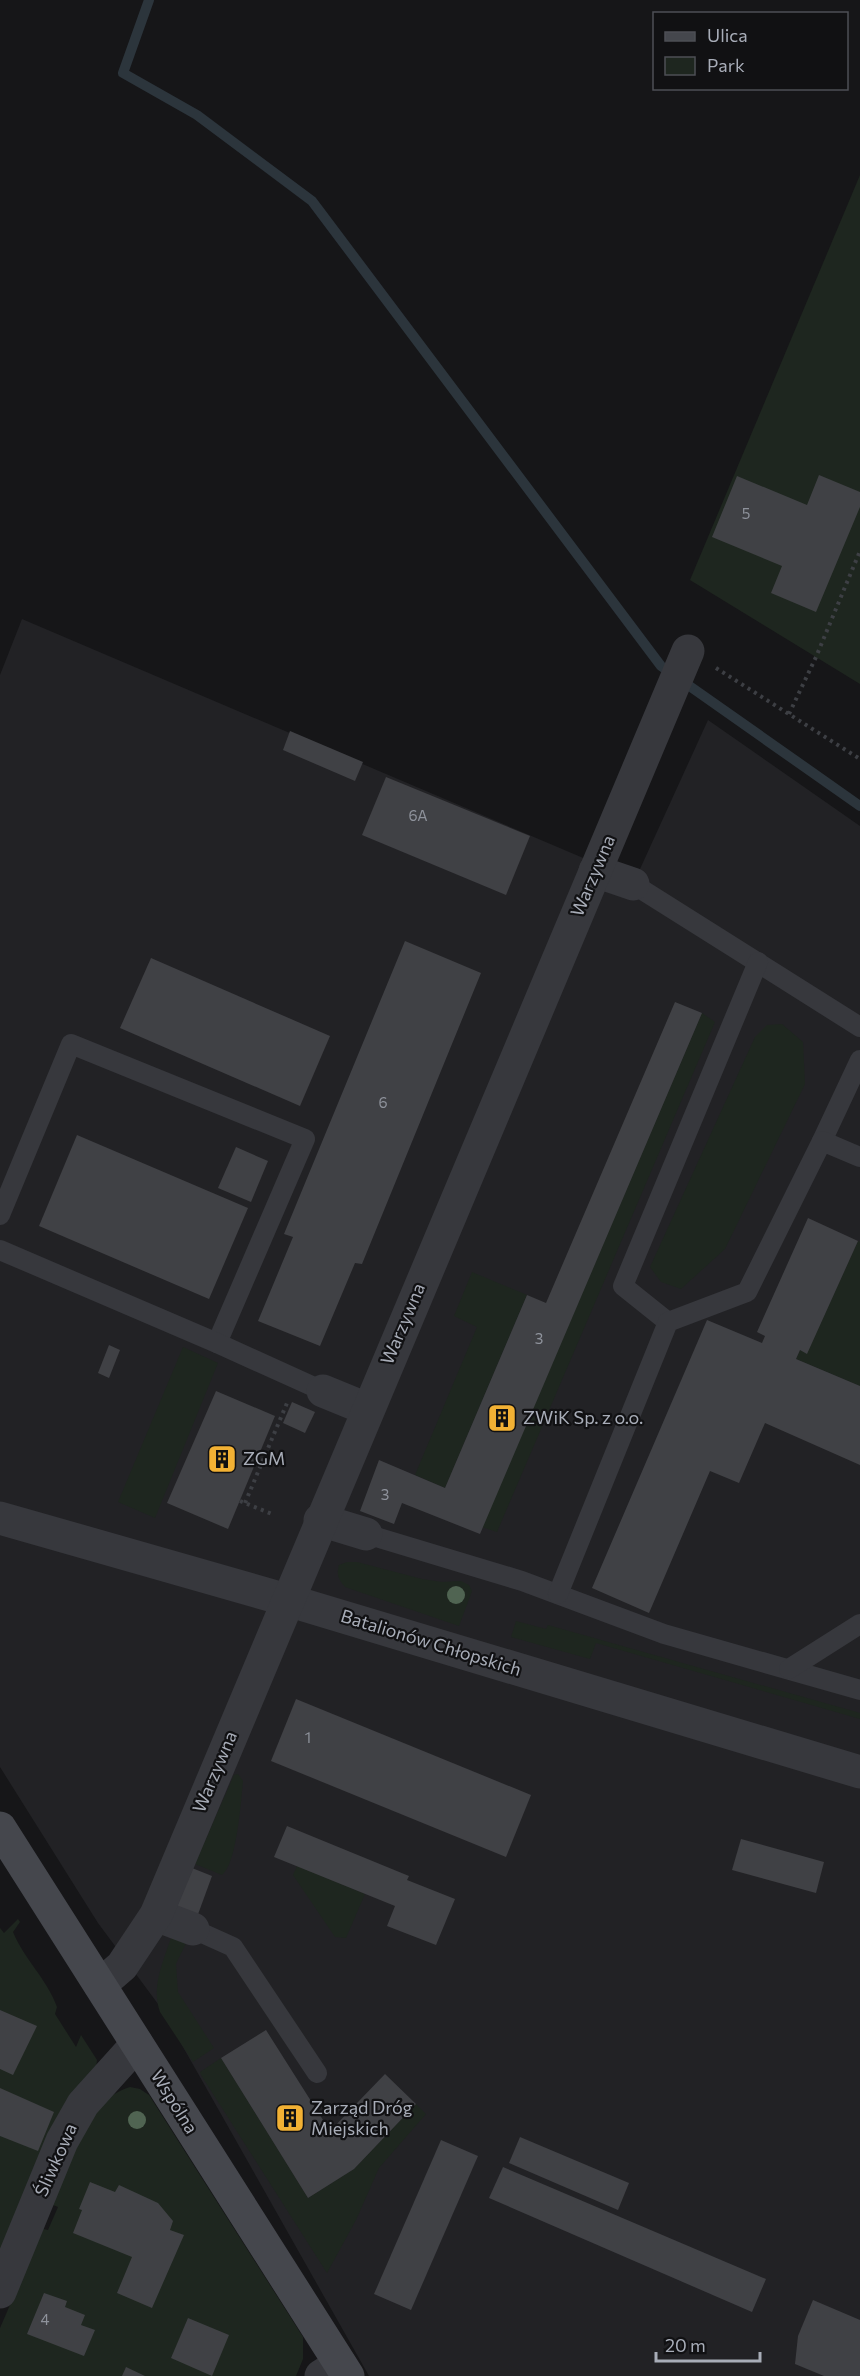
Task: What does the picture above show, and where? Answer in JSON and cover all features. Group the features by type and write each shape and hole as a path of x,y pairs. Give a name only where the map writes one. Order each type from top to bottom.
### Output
{"street":[{"name":"Warzywna","path":"100,1985 122,1966 156,1915 320,1520 681,669"},
{"path":"595,871 633,884"},
{"path":"323,1391 367,1409"},
{"name":"Batalionów Chłopskich","path":"0,1518 287,1600 860,1772"},
{"path":"320,1520 366,1534"},
{"name":"Wspólna","path":"0,1828 137,2044 336,2372"},
{"path":"156,1915 192,1929"},
{"name":"Śliwkowa","path":"0,2292 62,2141 78,2113 104,2078 137,2044"}],"lane":[{"path":"633,884 860,1027"},
{"path":"668,1322 623,1286 758,962"},
{"path":"0,1215 71,1044 305,1139 217,1343"},
{"path":"558,1594 668,1322 747,1292 860,1060"},
{"path":"822,1142 860,1157"},
{"path":"0,1250 323,1391"},
{"path":"366,1534 522,1581 664,1634 860,1690"},
{"path":"789,1670 860,1624"},
{"path":"192,1929 233,1947 317,2073"}],"path":[{"path":"789,714 816,657 860,551"},
{"path":"681,669 789,714 860,759"},
{"path":"245,1503 291,1394"},
{"path":"240,1501 272,1514"}],"shaded area":[{"path":"22,619 635,880 708,720 860,826 860,2376 369,2376 161,2008 98,1923 0,1767 0,675"}],"green space":[{"path":"860,175 860,684 690,580"},
{"path":"702,1013 715,1022 497,1532 482,1527"},
{"path":"782,1024 803,1042 805,1084 725,1249 681,1289 661,1282 650,1267 755,1037 767,1025"},
{"path":"858,1241 860,1242 860,1386 796,1359 800,1350 807,1353"},
{"path":"472,1272 527,1295 445,1488 415,1475 477,1327 454,1316"},
{"path":"183,1347 218,1363 155,1518 118,1502"},
{"path":"357,1562 422,1579 442,1582 461,1581 469,1585 472,1591 459,1626 345,1587 338,1572 339,1565"},
{"path":"516,1621 546,1629 548,1625 860,1713 860,1719 596,1643 590,1659 511,1637"},
{"path":"238,1774 243,1781 235,1845 227,1869 222,1875 195,1864 234,1775"},
{"path":"297,1866 365,1894 346,1938 335,1937 293,1875"},
{"path":"18,1919 20,1922 13,1932 53,1997 57,2007 55,2014 76,2047 81,2035 97,2060 96,2069 0,2254 0,1928 4,1933"},
{"path":"171,1938 188,1939 176,1964 178,1992 214,2048 193,2062 160,2012 158,2003 157,1984"},
{"path":"221,2058 308,2198 354,2169 416,2104 426,2114 379,2168 356,2220 327,2273 201,2075 200,2072"},
{"path":"130,2087 140,2089 149,2095 303,2337 303,2359 296,2376 0,2376 0,2328 43,2229 48,2230 58,2207 51,2204 71,2152 79,2135 100,2106 114,2095"}],"building":[{"path":"819,475 860,492 860,507 816,612 771,593 782,566 712,537 737,476 807,505"},
{"path":"290,731 363,762 355,781 283,750"},
{"path":"386,777 530,836 506,895 362,835"},
{"path":"405,941 481,973 362,1264 355,1263 320,1346 258,1321 293,1237 284,1234"},
{"path":"151,958 330,1036 300,1106 120,1028"},
{"path":"675,1002 702,1013 480,1534 402,1503 394,1524 360,1511 379,1460 445,1488 527,1295 546,1303"},
{"path":"77,1135 248,1208 209,1299 39,1226"},
{"path":"236,1147 268,1161 251,1202 218,1188"},
{"path":"808,1218 858,1241 807,1354 800,1350 796,1359 860,1386 860,1465 765,1423 739,1483 710,1471 649,1613 592,1588 707,1320 762,1343 765,1336 757,1332"},
{"path":"109,1345 120,1350 109,1378 98,1373"},
{"name":"ZGM","path":"216,1391 275,1416 228,1529 167,1503"},
{"path":"292,1402 315,1412 305,1433 283,1423"},
{"path":"296,1699 531,1795 506,1857 271,1761"},
{"path":"287,1826 409,1876 407,1880 455,1899 436,1945 387,1926 395,1906 274,1857"},
{"path":"741,1839 824,1862 816,1893 732,1870"},
{"path":"192,1868 212,1876 197,1917 176,1909"},
{"path":"0,2010 37,2026 13,2075 0,2069"},
{"name":"Zarząd Dróg Miejskich","path":"266,2030 330,2131 385,2074 416,2104 354,2169 308,2198 221,2058"},
{"path":"0,2088 54,2112 38,2151 0,2136"},
{"path":"520,2137 629,2183 618,2210 509,2163"},
{"path":"441,2140 478,2156 411,2310 374,2294"},
{"path":"503,2167 766,2279 752,2312 489,2198"},
{"path":"90,2182 115,2192 119,2185 158,2203 173,2221 170,2230 184,2235 152,2308 117,2293 132,2257 73,2233 82,2210 79,2209"},
{"path":"44,2293 67,2301 65,2307 85,2315 81,2325 95,2330 84,2356 27,2334"},
{"path":"813,2300 860,2320 860,2376 824,2376 795,2364 798,2336"},
{"path":"188,2318 229,2335 212,2376 171,2358"},
{"path":"126,2367 145,2376 122,2376"}],"waterway":[{"path":"149,0 123,73 197,115 312,201 661,666 860,806"}],"place":[{"name":"ZWiK Sp. z o.o.","path":"502,1418"},
{"name":"ZGM","path":"222,1459"},
{"name":"Zarząd Dróg Miejskich","path":"290,2118"}]}
